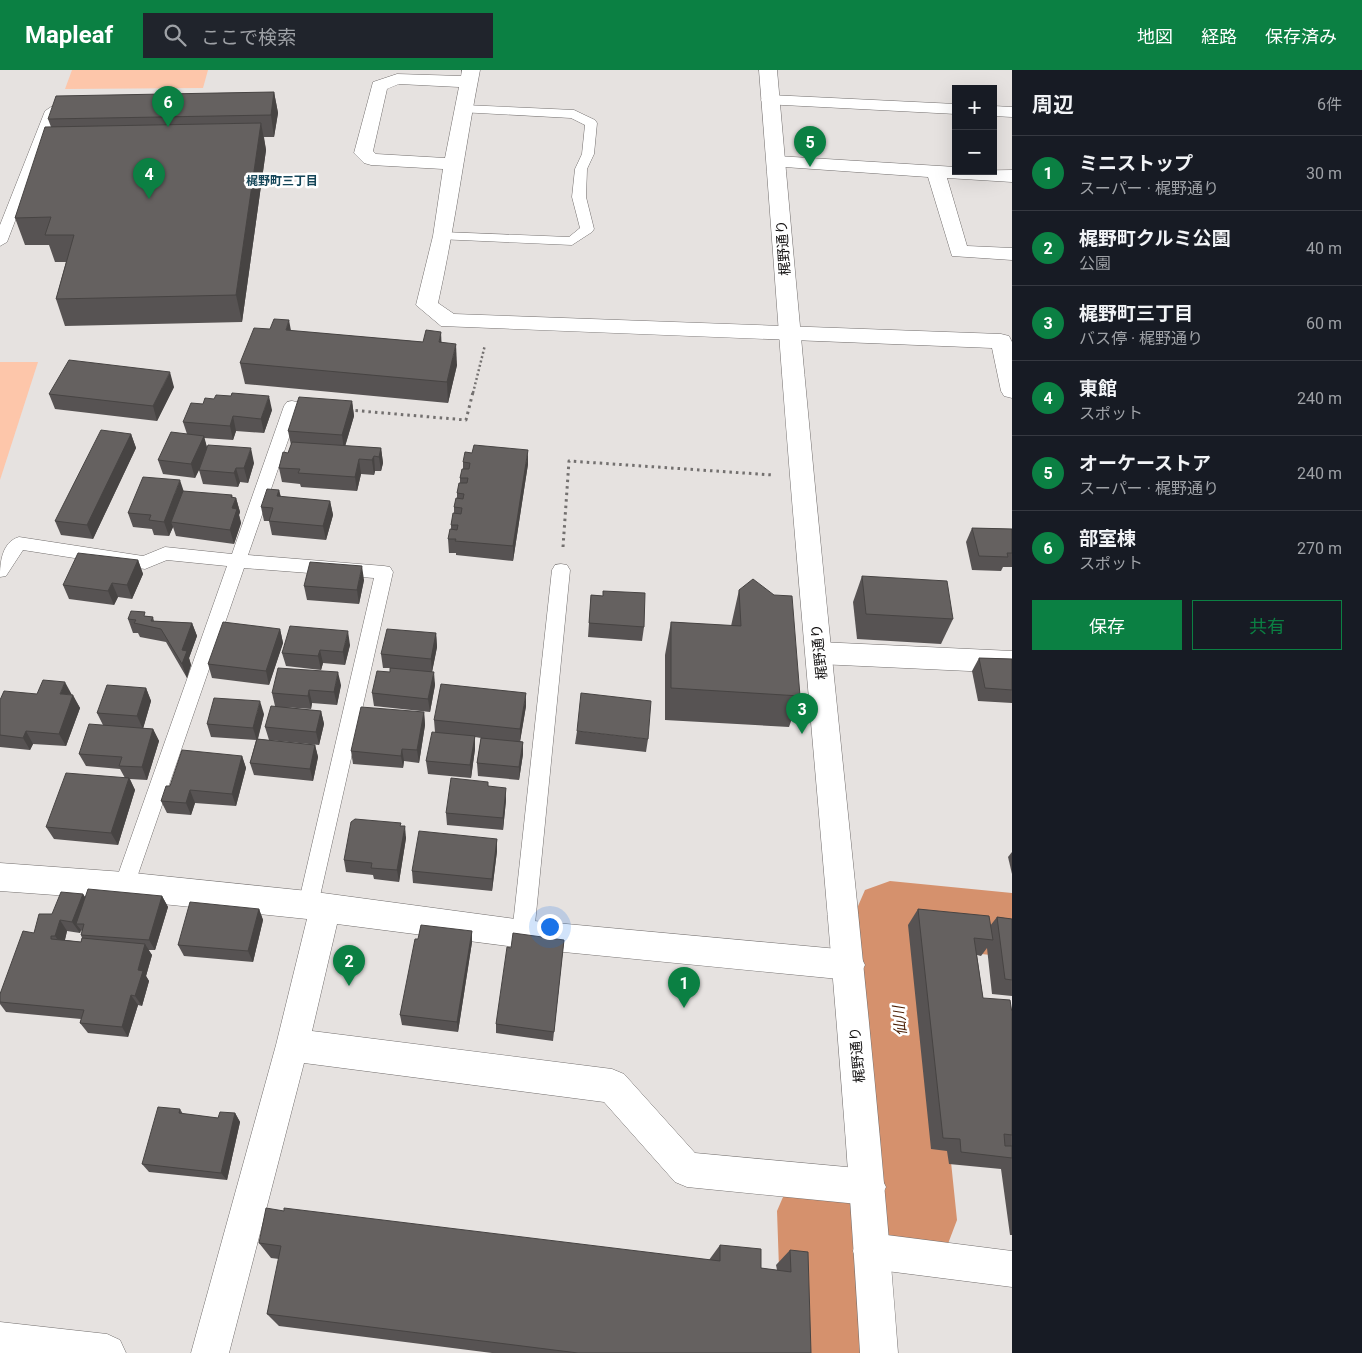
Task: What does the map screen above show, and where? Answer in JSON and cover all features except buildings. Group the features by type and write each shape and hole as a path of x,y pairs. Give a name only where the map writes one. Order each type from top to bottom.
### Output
{"street":[{"name":"梶野通り","path":"768,70 802,477 850,965 879,1353"},
{"path":"452,164 371,160 364,153 379,86 397,79 470,76 452,164 443,236 427,304 449,321 1001,341 1012,392"},
{"path":"770,100 952,109"},
{"path":"997,111 1012,112"},
{"path":"777,162 1012,176"},
{"path":"936,172 959,252 1012,254"},
{"path":"819,653 1012,662"},
{"path":"0,877 124,886 317,907 523,934 850,965"},
{"path":"210,1353 292,1045 317,907"},
{"path":"292,1045 612,1086 687,1170 868,1186"},
{"path":"871,1251 1012,1269"},
{"path":"0,1341 107,1353"}],"lane":[{"path":"443,236 572,241 587,229 579,197 581,169 588,154 591,123 574,114 464,109"},
{"path":"0,242 51,111 90,110"},
{"path":"124,886 292,406"},
{"path":"0,570 19,543 145,562 164,553 239,561 384,572 317,907"},
{"path":"523,934 561,570"}],"path":[{"path":"292,406 466,420 491,322"},
{"path":"561,570 569,461 802,477"}],"shaded area":[{"path":"72,70 208,70 203,88 65,89"},
{"path":"0,362 38,362 0,480"}],"waterway":[{"name":"仙川","path":"886,1218 917,1220 890,913 1012,925"},
{"name":"仙川","path":"823,1212 817,1211 825,1353"}],"place":[{"name":"部室棟","path":"168,127"},
{"name":"オーケーストア","path":"810,167"},
{"name":"東館","path":"149,199"},
{"name":"梶野町三丁目","path":"802,734"},
{"name":"梶野町クルミ公園","path":"349,986"},
{"name":"ミニストップ","path":"684,1008"}],"district":[{"name":"梶野町三丁目","path":"282,181"}]}
